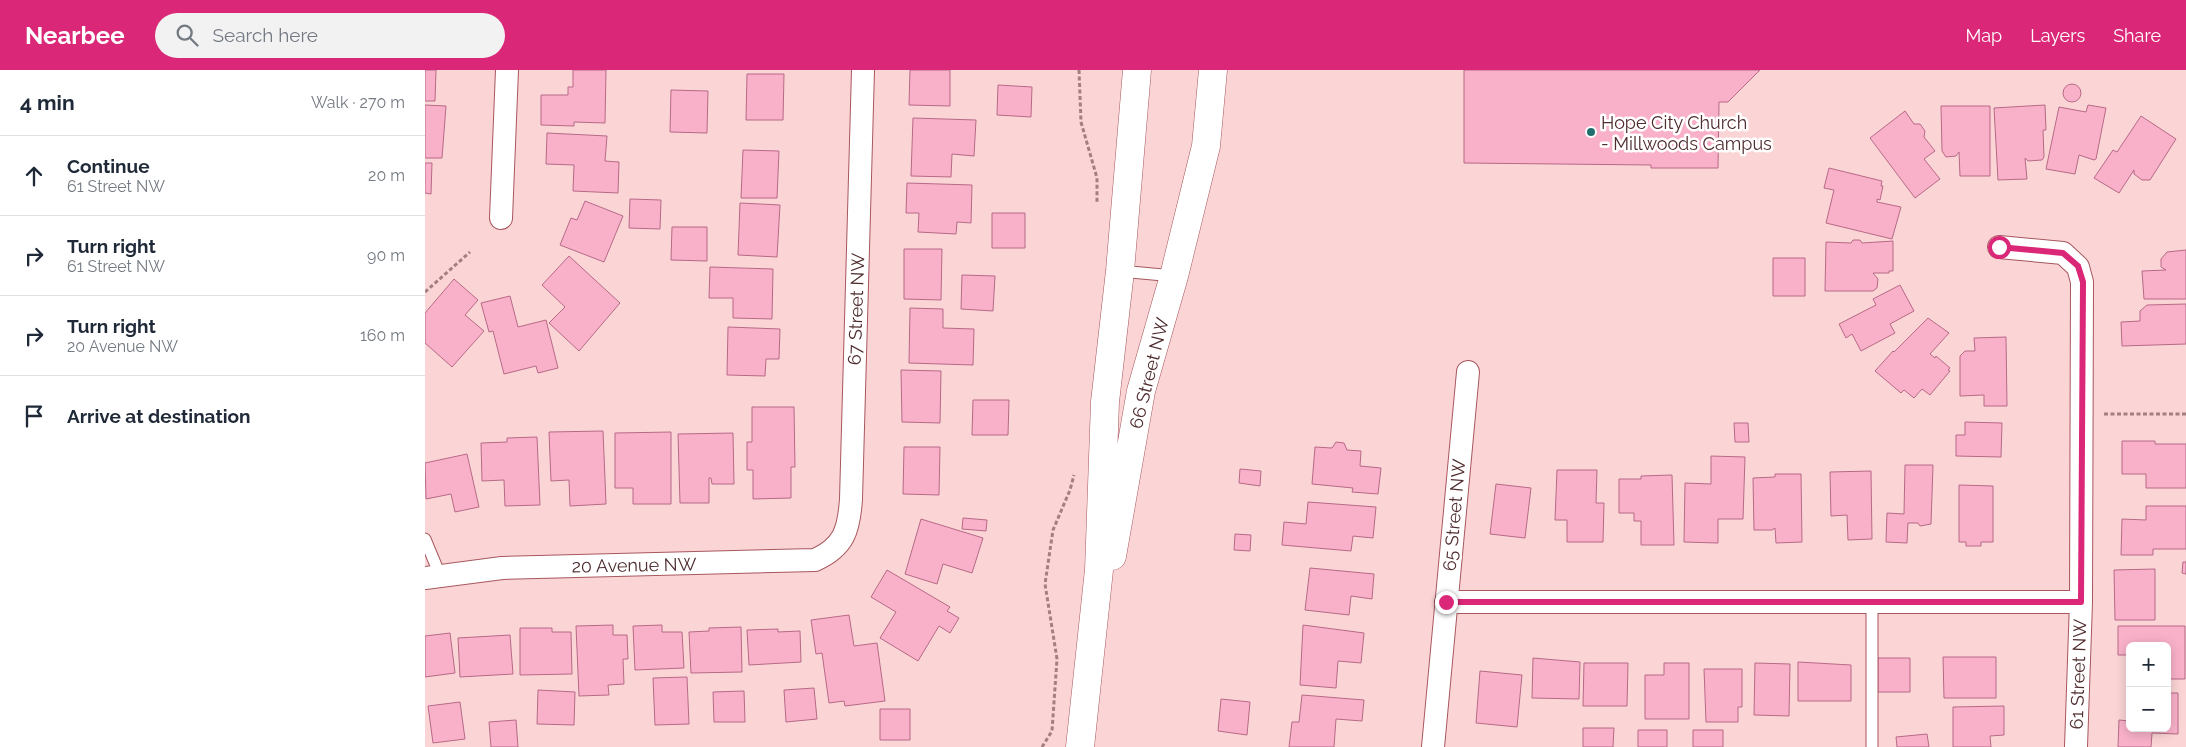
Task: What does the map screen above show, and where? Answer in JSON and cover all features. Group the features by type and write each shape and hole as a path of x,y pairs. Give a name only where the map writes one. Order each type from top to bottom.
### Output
{"main road":[{"name":"66 Street NW","path":"1080,747 1099,570 1105,402 1120,271 1137,70"},
{"name":"66 Street NW","path":"1087,678 1121,513 1141,391 1174,276 1206,146 1210,74"}],"street":[{"path":"501,218 507,70"},
{"name":"67 Street NW","path":"838,545 848,524 851,499 863,70"},
{"name":"61 Street NW","path":"1999,247 2063,253 2078,266 2083,282 2081,602 2076,747"},
{"name":"65 Street NW","path":"1433,747 1468,372"},
{"name":"20 Avenue NW","path":"433,576 502,568 815,560 828,554 838,545"},
{"path":"1446,602 2081,602"}],"lane":[{"path":"1120,271 1174,276"},
{"path":"425,539 433,576"},
{"path":"1871,747 1873,602"}],"path":[{"path":"1079,70 1081,122 1097,178 1097,207"},
{"path":"425,292 470,252"},
{"path":"2081,413 2186,414"},
{"path":"1041,747 1052,731 1057,659 1045,584 1053,530 1070,490 1075,471"}],"building":[{"path":"425,70 436,70 435,101 425,101"},
{"path":"573,70 606,70 605,123 574,122 574,126 541,125 541,95 568,95 568,87 573,87"},
{"path":"910,70 950,70 950,106 909,105"},
{"name":"Hope City Church - Millwoods Campus","path":"1464,70 1760,70 1728,102 1719,102 1718,168 1651,168 1651,165 1464,163"},
{"path":"747,74 784,74 783,120 746,120"},
{"path":"2072,84 2078,87 2081,93 2078,99 2072,102 2066,99 2063,93 2066,87"},
{"path":"998,85 1032,87 1031,117 997,115"},
{"path":"671,90 708,91 707,133 670,132"},
{"path":"425,105 446,106 442,158 425,158"},
{"path":"2045,105 2046,130 2043,130 2044,157 2042,160 2028,161 2025,158 2027,179 1998,180 1994,108"},
{"path":"2088,105 2106,108 2096,159 2079,155 2075,174 2046,169 2059,107 2086,112"},
{"path":"1941,106 1990,106 1990,176 1960,176 1959,152 1956,156 1946,157 1942,151"},
{"path":"1905,111 1914,124 1920,124 1925,131 1924,137 1935,151 1924,159 1940,179 1915,198 1870,138"},
{"path":"2141,116 2176,139 2150,180 2142,180 2134,174 2134,170 2119,193 2094,178 2113,150 2117,152"},
{"path":"913,118 976,120 974,156 952,154 951,177 911,176"},
{"path":"547,133 607,136 605,161 619,162 618,193 573,191 574,165 546,164"},
{"path":"743,150 779,151 777,198 741,198"},
{"path":"425,163 432,163 431,194 425,193"},
{"path":"1829,168 1882,181 1881,186 1883,186 1880,200 1877,199 1877,202 1901,207 1892,239 1826,223 1834,190 1824,188"},
{"path":"907,183 972,185 971,223 957,222 956,234 918,232 919,213 906,213"},
{"path":"630,199 661,200 660,229 629,228"},
{"path":"585,201 623,216 604,262 560,245 571,218 577,220"},
{"path":"740,203 780,205 777,257 738,255"},
{"path":"992,213 1025,213 1025,248 992,248"},
{"path":"672,227 707,227 707,261 671,260"},
{"path":"1853,240 1860,240 1862,243 1893,241 1893,271 1889,271 1889,273 1873,273 1878,279 1877,288 1873,291 1825,291 1826,242 1851,243"},
{"path":"904,249 942,249 941,300 904,299"},
{"path":"2186,250 2186,299 2144,299 2142,271 2166,270 2161,267 2161,259 2167,252"},
{"path":"569,256 620,303 579,351 549,323 565,307 542,285"},
{"path":"1773,258 1805,258 1805,296 1773,296"},
{"path":"710,267 773,269 772,319 733,318 733,298 709,298"},
{"path":"962,275 995,276 993,311 961,309"},
{"path":"454,279 478,300 465,315 484,331 452,367 425,343 425,313"},
{"path":"1900,285 1914,311 1890,324 1895,333 1861,351 1852,334 1846,338 1839,324 1876,305 1873,299"},
{"path":"510,296 518,327 546,320 558,368 538,373 536,366 504,374 493,331 489,332 481,303"},
{"path":"2186,304 2186,344 2122,346 2121,322 2140,321 2140,311 2147,305"},
{"path":"910,308 943,309 943,328 974,329 973,365 909,363"},
{"path":"1928,318 1949,333 1930,354 1935,358 1936,356 1950,368 1948,370 1950,371 1930,395 1922,389 1914,398 1904,390 1901,393 1875,371"},
{"path":"728,327 780,329 779,359 766,359 765,376 727,375"},
{"path":"2006,337 2007,406 1984,406 1984,395 1960,396 1960,356 1965,351 1975,351 1974,338"},
{"path":"901,370 941,371 940,423 902,422"},
{"path":"973,400 1009,400 1008,435 972,435"},
{"path":"752,407 794,407 795,467 791,467 791,498 753,499 753,470 747,470 747,442 752,442"},
{"path":"1965,422 2002,423 2001,457 1956,456 1956,435 1965,435"},
{"path":"1734,423 1748,423 1749,442 1735,442"},
{"path":"603,431 606,504 570,506 569,480 551,481 549,432"},
{"path":"671,432 671,504 633,504 633,488 615,488 615,433"},
{"path":"733,433 734,484 712,484 711,478 709,478 709,503 680,503 678,434"},
{"path":"537,437 540,505 505,506 504,480 482,481 481,443 507,442 507,438"},
{"path":"2122,441 2155,441 2155,444 2186,444 2186,488 2146,488 2146,474 2122,474"},
{"path":"1336,442 1344,443 1347,450 1361,451 1360,466 1381,468 1378,494 1352,492 1353,488 1312,484 1315,447 1332,448"},
{"path":"904,447 940,447 939,495 903,494"},
{"path":"467,454 479,507 455,512 451,494 426,499 425,463"},
{"path":"1711,456 1745,457 1743,519 1718,519 1718,543 1684,542 1685,483 1711,484"},
{"path":"1905,465 1933,465 1931,524 1920,526 1918,523 1908,523 1907,543 1886,542 1887,513 1904,514"},
{"path":"1240,469 1261,471 1260,486 1239,483"},
{"path":"1557,470 1597,470 1596,503 1604,503 1603,542 1567,542 1567,520 1555,520"},
{"path":"1871,471 1872,539 1848,540 1847,515 1831,516 1830,472"},
{"path":"1775,474 1801,474 1802,542 1776,543 1775,528 1772,530 1754,530 1753,478 1775,477"},
{"path":"1672,475 1674,545 1641,545 1641,521 1634,521 1634,513 1619,513 1619,479 1641,479 1641,476"},
{"path":"1496,484 1531,488 1525,538 1490,534"},
{"path":"1959,485 1993,486 1993,542 1981,542 1981,546 1966,546 1966,542 1959,542"},
{"path":"1308,502 1376,507 1373,538 1353,536 1351,551 1282,545 1284,522 1306,524"},
{"path":"2146,506 2186,506 2186,549 2153,549 2153,555 2121,555 2122,519 2146,520"},
{"path":"963,518 987,520 986,531 962,529"},
{"path":"921,519 983,538 972,573 943,564 937,584 905,574"},
{"path":"1235,534 1251,535 1250,551 1234,550"},
{"path":"2183,562 2186,562 2186,574 2182,573"},
{"path":"1310,568 1374,574 1372,599 1351,596 1349,615 1305,610"},
{"path":"2155,569 2155,620 2115,620 2114,570"},
{"path":"887,570 950,607 947,611 959,618 950,633 939,626 918,661 880,638 896,612 871,597"},
{"path":"849,615 854,646 877,643 885,701 845,706 844,701 829,703 822,653 816,654 811,620"},
{"path":"613,625 613,635 627,635 628,659 623,659 624,684 608,685 609,695 579,696 576,626"},
{"path":"662,625 662,632 682,632 684,668 635,670 633,626"},
{"path":"1303,625 1364,633 1361,663 1338,661 1336,688 1300,685"},
{"path":"2118,626 2185,626 2185,679 2171,679 2171,642 2126,642 2126,655 2118,655"},
{"path":"741,627 742,672 691,673 689,632 709,631 709,628"},
{"path":"520,628 552,628 552,632 571,632 572,674 520,675"},
{"path":"778,629 778,632 800,631 801,662 749,665 747,630"},
{"path":"450,633 455,673 425,677 425,636"},
{"path":"510,635 513,674 460,677 458,638"},
{"path":"1943,657 1996,657 1996,698 1944,698"},
{"path":"1533,658 1580,662 1579,699 1532,698"},
{"path":"1878,658 1910,658 1910,692 1878,692"},
{"path":"1798,662 1851,665 1851,701 1798,701"},
{"path":"1584,663 1628,663 1627,706 1583,706"},
{"path":"1664,663 1689,663 1689,719 1645,719 1645,675 1664,675"},
{"path":"1755,663 1790,664 1789,716 1754,715"},
{"path":"1704,669 1742,669 1742,707 1738,707 1738,722 1706,722"},
{"path":"1480,671 1522,675 1517,727 1476,723"},
{"path":"687,677 689,724 655,725 653,678"},
{"path":"814,688 817,719 786,722 784,690"},
{"path":"538,690 575,692 574,725 537,724"},
{"path":"744,691 745,722 714,722 713,692"},
{"path":"2171,693 2178,693 2178,734 2152,733 2151,747 2118,747 2119,720 2126,721 2126,732 2171,732"},
{"path":"1302,695 1364,700 1362,721 1336,719 1334,747 1289,747 1292,722 1299,722"},
{"path":"1221,699 1250,702 1247,735 1218,731"},
{"path":"460,702 465,739 433,743 428,706"},
{"path":"2004,706 2004,735 1990,736 1991,747 1953,747 1953,707"},
{"path":"880,709 910,709 910,740 880,740"},
{"path":"516,720 518,747 491,747 489,722"},
{"path":"1583,728 1614,728 1613,747 1583,747"},
{"path":"1638,730 1667,730 1667,747 1638,747"},
{"path":"1693,730 1723,730 1723,747 1693,747"},
{"path":"1927,734 1929,747 1897,747 1896,737"}],"place":[{"name":"Hope City Church - Millwoods Campus","path":"1591,132"}],"route":[{"path":"1446,602 2081,602 2083,282 2078,266 2063,253 1999,247"}]}
